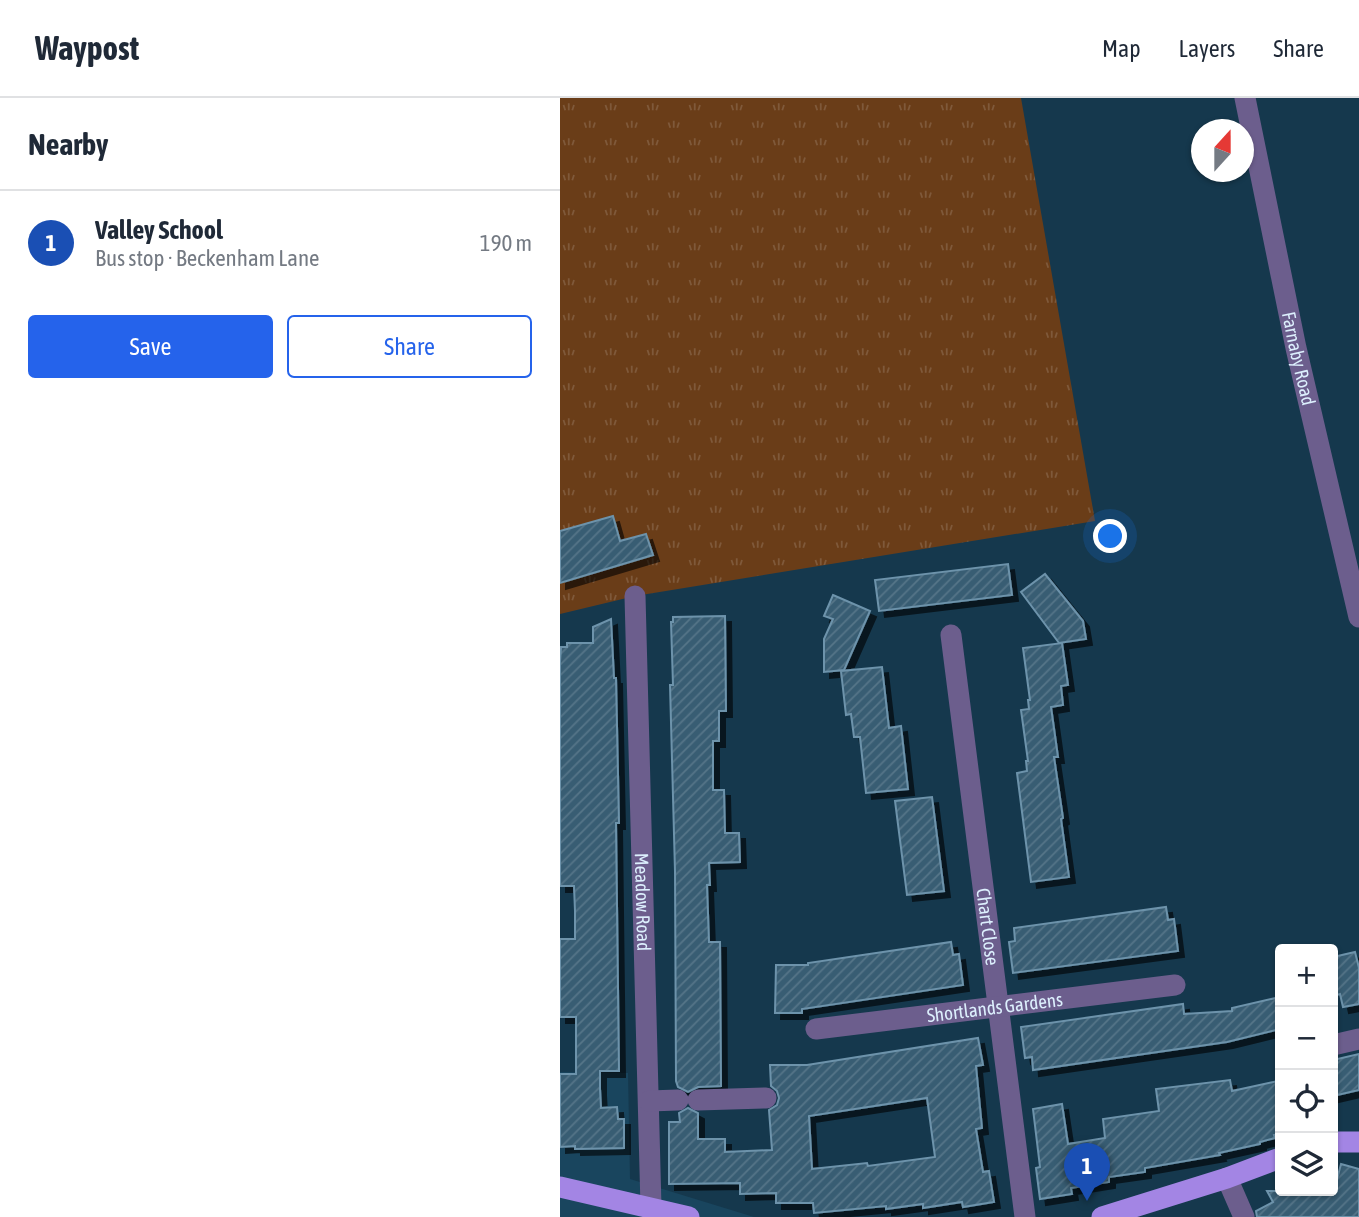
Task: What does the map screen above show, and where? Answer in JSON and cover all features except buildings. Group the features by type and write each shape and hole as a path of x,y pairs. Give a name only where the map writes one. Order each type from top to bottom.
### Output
{"main road":[{"path":"1338,1142 1359,1142"},
{"path":"1102,1217 1227,1178 1275,1160"},
{"path":"560,1186 689,1217"}],"street":[{"name":"Farnaby Road","path":"1245,98 1296,348 1359,617"},
{"name":"Meadow Road","path":"635,596 651,1207"},
{"name":"Chart Close","path":"951,635 1025,1217"},
{"name":"Shortlands Gardens","path":"816,1030 1175,985"},
{"path":"1338,1044 1359,1039"},
{"path":"649,1101 766,1098"},
{"path":"1227,1178 1244,1217"}],"shaded area":[{"path":"560,1072 628,1073 630,1179 754,1217 560,1217"}],"green space":[{"path":"560,98 1021,98 1095,521 635,596 560,614"}],"place":[{"name":"Valley School","path":"1087,1201"}]}
